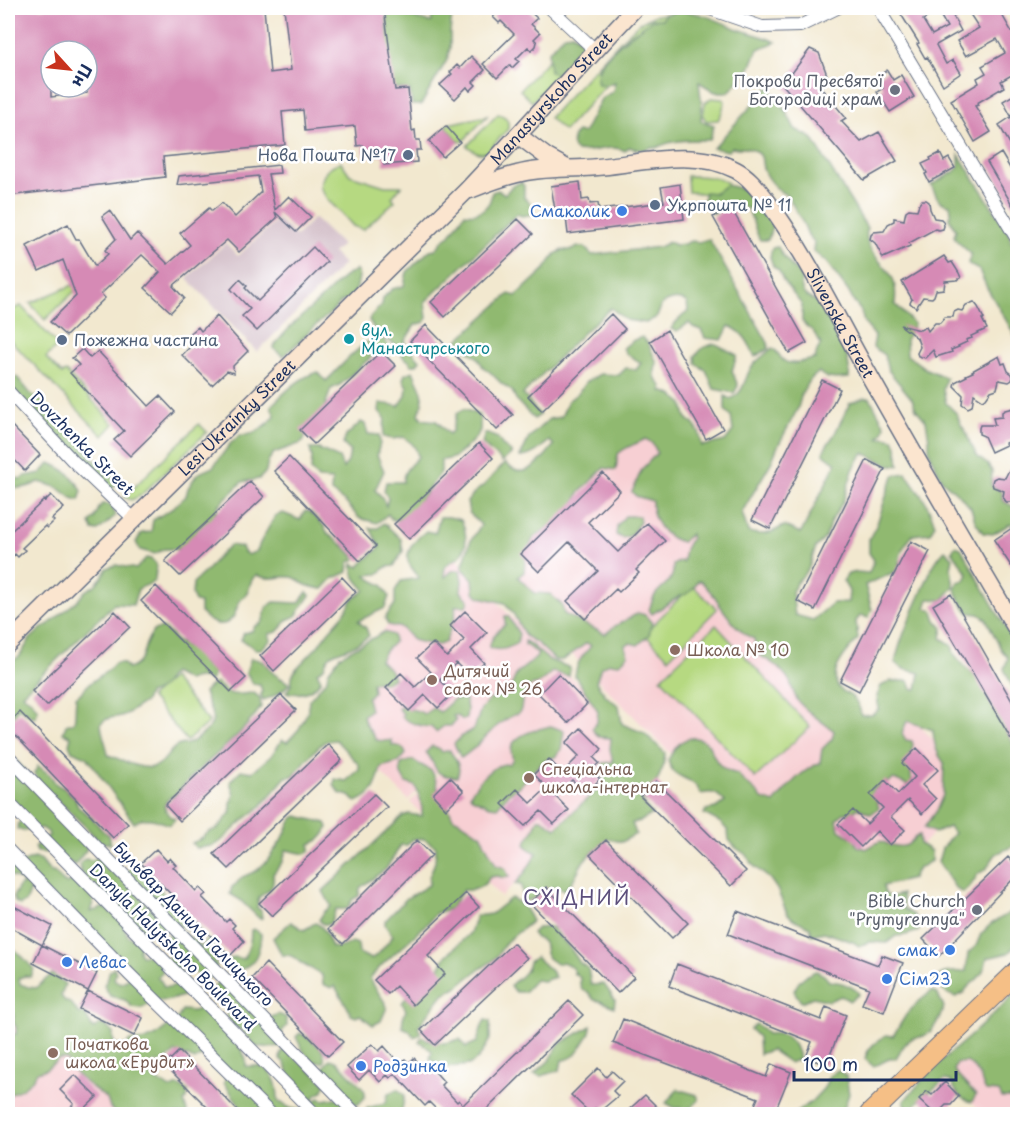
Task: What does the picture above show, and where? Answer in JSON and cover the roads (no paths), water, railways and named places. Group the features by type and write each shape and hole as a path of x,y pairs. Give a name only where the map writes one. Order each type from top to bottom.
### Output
{"main road":[{"name":"Manastyrskoho Street","path":"466,191 504,151 525,141 595,50 635,8"},
{"path":"525,141 547,157 568,168"},
{"path":"504,151 504,160 510,171 522,173 531,165 533,154 525,141"},
{"name":"Slivenska Street","path":"466,191 522,173 672,158 695,158 720,163 739,171 751,182 797,244 834,314 1017,632"},
{"name":"Lesi Ukrainky Street","path":"8,644 466,191"},
{"path":"870,1114 1017,971"}],"street":[{"path":"550,8 595,50"},
{"path":"707,8 762,27 800,26 837,8"},
{"path":"878,8 1017,241"},
{"name":"Dovzhenka Street","path":"8,391 72,460 133,518"},
{"name":"Бульвар Данила Галицького","path":"8,756 356,1114"},
{"name":"Danyla Halytskoho Boulevard","path":"8,802 315,1114"},
{"path":"8,850 271,1114"}],"place":[{"name":"Покрови Пресвятої Богородиці храм","path":"895,90"},
{"name":"Нова Пошта №17","path":"408,155"},
{"name":"Укрпошта № 11","path":"655,205"},
{"name":"Смаколик","path":"622,211"},
{"name":"вул. Манастирського","path":"349,339"},
{"name":"Пожежна частина","path":"62,340"},
{"name":"Школа № 10","path":"675,650"},
{"name":"Дитячий садок № 26","path":"432,680"},
{"name":"Спеціальна школа-інтернат","path":"529,778"},
{"name":"Bible Church \"Prymyrennya\"","path":"977,910"},
{"name":"смак","path":"950,950"},
{"name":"Левас","path":"67,962"},
{"name":"Сім23","path":"887,979"},
{"name":"Початкова школа «Ерудит»","path":"53,1053"},
{"name":"Родзинка","path":"361,1066"}],"district":[{"name":"СХІДНИЙ","path":"577,898"}]}
